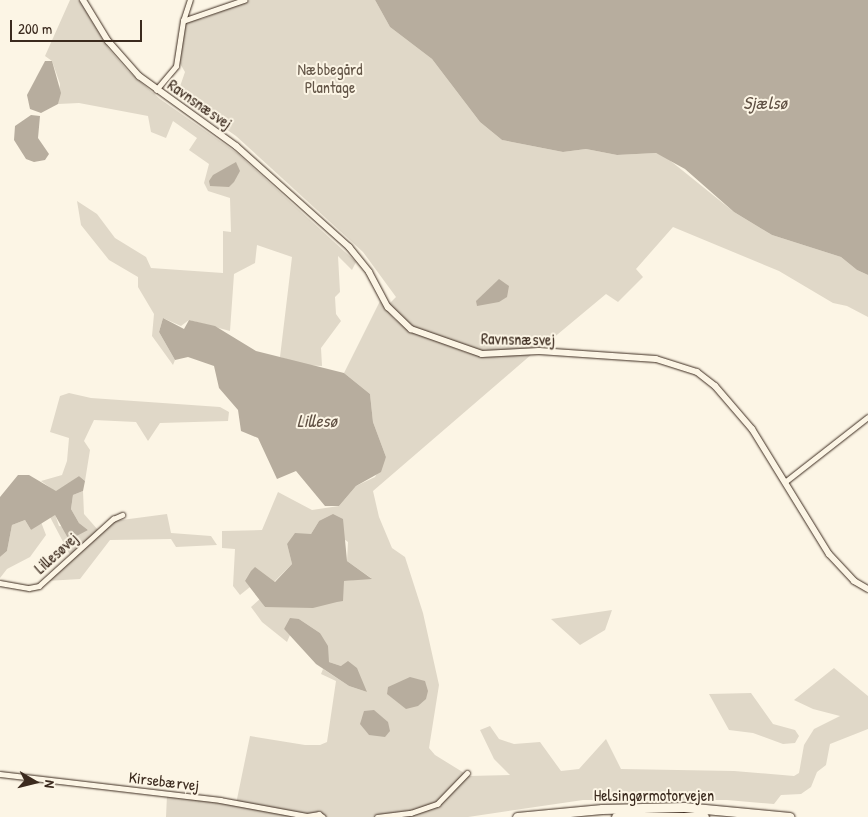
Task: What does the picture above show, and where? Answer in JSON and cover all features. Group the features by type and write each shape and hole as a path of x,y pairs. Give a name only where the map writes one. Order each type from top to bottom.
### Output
{"highway":[{"name":"Helsingørmotorvejen","path":"517,817 602,809 684,807 790,817"},
{"name":"Helsingørmotorvejen","path":"616,817 704,817"}],"main road":[{"name":"Ravnsnæsvej","path":"83,0 113,47 156,90 236,146 348,247 369,272 388,307 411,329 482,354 539,352 656,359 678,364 709,381 737,409 841,569 868,588"}],"street":[{"path":"156,90 176,66 183,21 190,0"},
{"path":"183,21 244,0"},
{"path":"785,482 868,417"},
{"name":"Lillesøvej","path":"0,583 29,588 39,586 113,519 122,515"},
{"path":"377,817 411,813 437,804 467,773"},
{"name":"Kirsebærvej","path":"0,774 210,798 307,816 319,814 323,817"}],"green space":[{"path":"70,0 79,0 108,48 128,71 160,99 237,153 356,262 352,270 338,256 340,292 335,297 336,314 341,321 321,348 322,366 304,365 280,357 292,257 257,245 255,263 234,274 230,331 189,320 181,326 163,318 159,332 175,360 173,365 152,336 154,314 138,287 138,277 109,260 81,225 77,201 97,214 115,238 146,257 151,268 223,273 223,231 231,232 230,198 208,191 204,183 209,164 189,150 197,138 173,121 166,138 151,132 148,116 79,103 58,104 60,84 52,61 45,56"},
{"name":"Næbbegård Plantage","path":"250,0 375,0 390,27 432,59 480,122 502,140 563,152 586,149 617,155 656,153 667,158 734,212 772,235 841,257 857,270 868,275 868,317 847,306 833,303 779,271 673,227 636,269 643,277 618,302 606,294 540,349 481,351 413,327 389,304 396,297 363,252 236,136 177,95 185,72 175,55 181,21 202,19"},
{"path":"380,301 394,319 409,330 465,352 481,356 532,354 373,491 379,517 392,548 405,557 423,613 439,685 429,748 435,755 469,776 510,775 494,759 480,730 490,726 499,739 514,744 540,742 561,771 579,769 606,739 621,769 734,771 794,776 799,773 804,745 814,729 840,716 813,709 794,700 834,668 868,696 868,729 830,744 826,765 817,772 811,787 801,794 781,795 774,804 727,800 583,800 468,817 166,817 167,795 236,804 250,736 305,745 320,745 327,742 336,681 321,674 323,669 349,686 367,692 341,666 329,662 320,633 299,619 284,629 290,635 287,642 262,622 251,607 260,599 265,607 344,581 371,578 347,561 348,542 319,521 311,534 287,544 292,564 274,582 245,581 250,587 240,595 233,586 235,549 222,548 222,531 262,530 278,492 312,510 339,506 356,486 375,477 386,457 373,422 370,394 344,373"},
{"path":"69,393 91,398 220,407 229,412 228,421 160,423 148,441 136,422 94,420 84,441 90,450 85,481 79,476 56,492 41,481 62,475 67,461 69,438 50,432 60,396"},
{"path":"83,491 84,514 98,530 70,555 50,517 55,514 59,526 88,530 79,523 71,509 73,495"},
{"path":"167,514 171,533 211,536 217,545 176,547 171,539 110,540 80,579 46,581 114,521"},
{"path":"25,520 31,530 41,522 46,535 30,557 7,569 0,578 0,557 7,551 12,525"},
{"path":"612,610 605,630 580,645 551,619"},
{"path":"751,693 773,724 795,730 799,736 795,743 783,744 753,733 729,730 709,694"}],"water":[{"name":"Sjælsø","path":"375,0 868,0 868,275 857,270 841,257 772,235 734,212 685,169 656,153 617,155 586,149 563,152 502,140 480,122 432,59 390,27"},
{"path":"45,61 52,61 61,93 58,104 41,113 30,109 27,95"},
{"path":"31,115 40,116 38,138 49,154 45,160 34,162 26,159 14,140 15,126"},
{"path":"236,162 240,171 229,187 210,186 209,181 213,175"},
{"path":"499,279 509,286 507,297 499,302 477,306 476,301"},
{"name":"Lillesø","path":"163,318 184,329 189,320 215,326 256,351 344,373 370,394 373,422 386,457 381,472 356,486 339,506 325,506 296,471 277,479 258,438 241,431 238,410 219,388 214,366 188,357 175,360 159,332"},
{"path":"18,475 29,475 56,491 79,476 85,481 83,491 73,495 71,509 79,523 88,530 69,540 55,515 31,530 25,520 12,525 7,551 0,557 0,497"},
{"path":"333,514 343,519 347,561 372,579 344,581 343,601 313,608 265,607 245,581 251,571 255,567 275,582 292,564 287,544 295,533 311,534 319,521"},
{"path":"290,618 299,619 320,633 328,646 329,662 341,666 348,661 357,668 367,692 349,686 316,664 284,629"},
{"path":"410,677 425,681 428,691 426,699 418,706 406,709 387,694 388,687"},
{"path":"374,710 388,722 390,731 385,737 369,735 360,724 364,711"}]}
